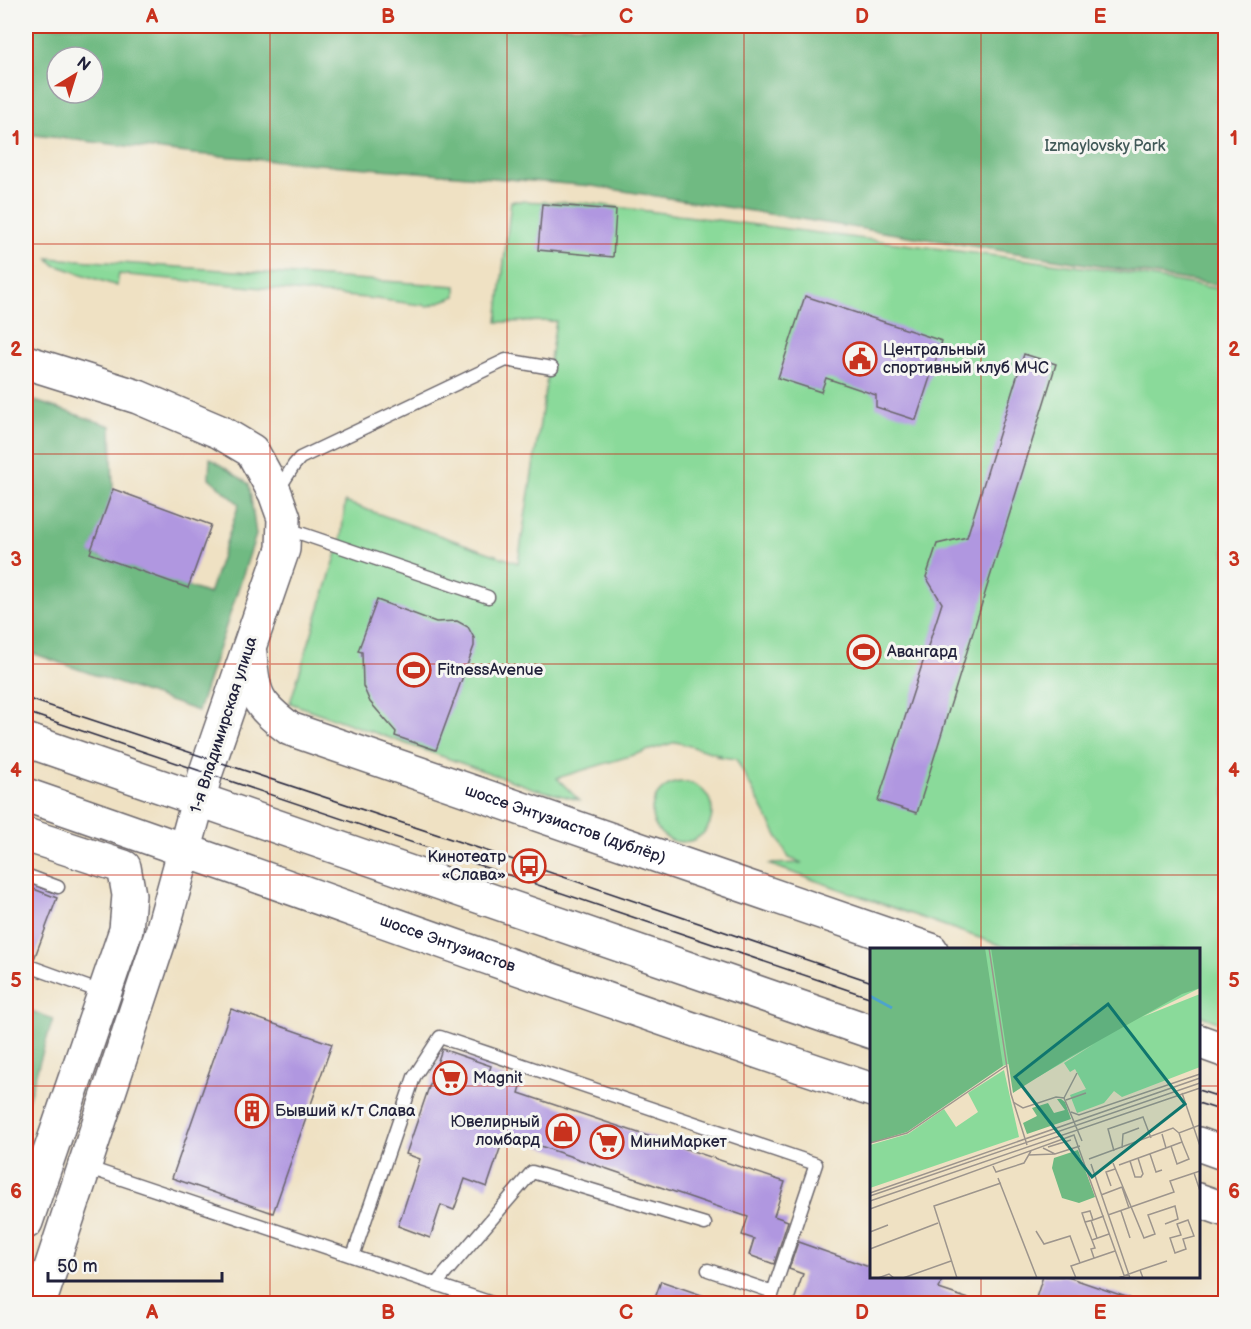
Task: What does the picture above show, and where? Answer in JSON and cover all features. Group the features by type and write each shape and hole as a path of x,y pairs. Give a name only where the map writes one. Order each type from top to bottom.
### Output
{"main road":[{"name":"1-я Владимирская улица","path":"26,362 138,397 220,432 252,452 275,494 284,518 283,549 197,800 186,849 162,933 39,1304"},
{"name":"шоссе Энтузиастов (дублёр)","path":"249,650 252,683 261,704 290,729 925,948"},
{"path":"26,740 870,1031"},
{"name":"шоссе Энтузиастов","path":"26,795 130,850 186,849 725,1042 870,1089"},
{"path":"26,836 130,850 126,930 106,994 26,1222"},
{"path":"1200,1042 1226,1051"},
{"path":"1200,1145 1226,1154"},
{"path":"1200,1201 1226,1210"}],"lane":[{"path":"275,494 300,458 506,360 552,368"},
{"path":"284,528 488,597"},
{"path":"26,875 58,887"},
{"path":"26,965 106,994"},
{"path":"353,1256 414,1077 440,1037 816,1164 771,1298 708,1270"},
{"path":"84,1166 495,1304"},
{"path":"436,1284 532,1172 705,1224"}],"green space":[{"name":"Izmaylovsky Park","path":"26,26 1225,26 1225,286 592,186 195,154 26,134"},
{"name":"Авангард","path":"511,201 586,203 1121,272 1225,290 1225,1025 1200,1015 1200,948 1008,948 768,864 802,863 789,858 736,759 715,756 721,755 676,742 557,778 579,800 535,789 290,703 341,540 345,502 518,563 556,321 497,322"},
{"path":"48,258 456,286 456,296 429,306 119,274 117,286 55,265"},
{"path":"26,398 111,426 113,490 91,553 209,594 239,504 209,478 210,458 249,484 256,535 198,711 26,651"},
{"path":"682,782 699,787 707,795 712,812 707,829 699,837 682,842 665,837 657,829 652,812 657,795 665,787"},
{"path":"26,1009 53,1019 26,1106"}],"building":[{"path":"542,204 616,210 613,257 538,250"},
{"name":"Центральный спортивный клуб МЧС","path":"805,296 942,341 916,420 876,407 876,395 826,378 821,392 778,378"},
{"path":"1024,354 1056,364 917,813 878,801 942,603 926,577 937,544 967,537"},
{"path":"113,489 211,525 188,588 90,553"},
{"name":"FitnessAvenue","path":"377,600 436,622 457,621 468,627 474,638 474,646 436,750 395,736 396,732 370,702 363,686 362,652 358,651"},
{"path":"26,886 57,898 34,959 26,957"},
{"name":"Бывший к/т Слава","path":"231,1009 332,1044 273,1213 172,1178"},
{"path":"442,1049 491,1066 489,1072 522,1083 519,1093 785,1182 774,1216 788,1221 774,1264 749,1255 754,1239 742,1235 748,1217 505,1134 487,1187 465,1179 454,1210 441,1205 430,1238 398,1226 420,1159 406,1154"},
{"path":"798,1242 870,1267 870,1278 942,1278 939,1289 972,1300 971,1304 793,1304 803,1274 789,1269"},
{"path":"1042,1278 1071,1278 1135,1300 1135,1304 1034,1304"},
{"path":"661,1281 716,1300 716,1304 653,1304"}],"tram line":[{"path":"26,698 870,981"},
{"path":"26,712 870,997"},
{"path":"1200,1091 1226,1099"},
{"path":"1200,1104 1226,1112"}],"place":[{"name":"Центральный спортивный клуб МЧС","path":"860,359"},
{"name":"Авангард","path":"864,652"},
{"name":"FitnessAvenue","path":"414,670"},
{"name":"Кинотеатр «Слава»","path":"529,866"},
{"name":"Magnit","path":"450,1078"},
{"name":"Бывший к/т Слава","path":"252,1111"},
{"name":"Ювелирный ломбард","path":"563,1131"},
{"name":"МиниМаркет","path":"607,1142"}]}
